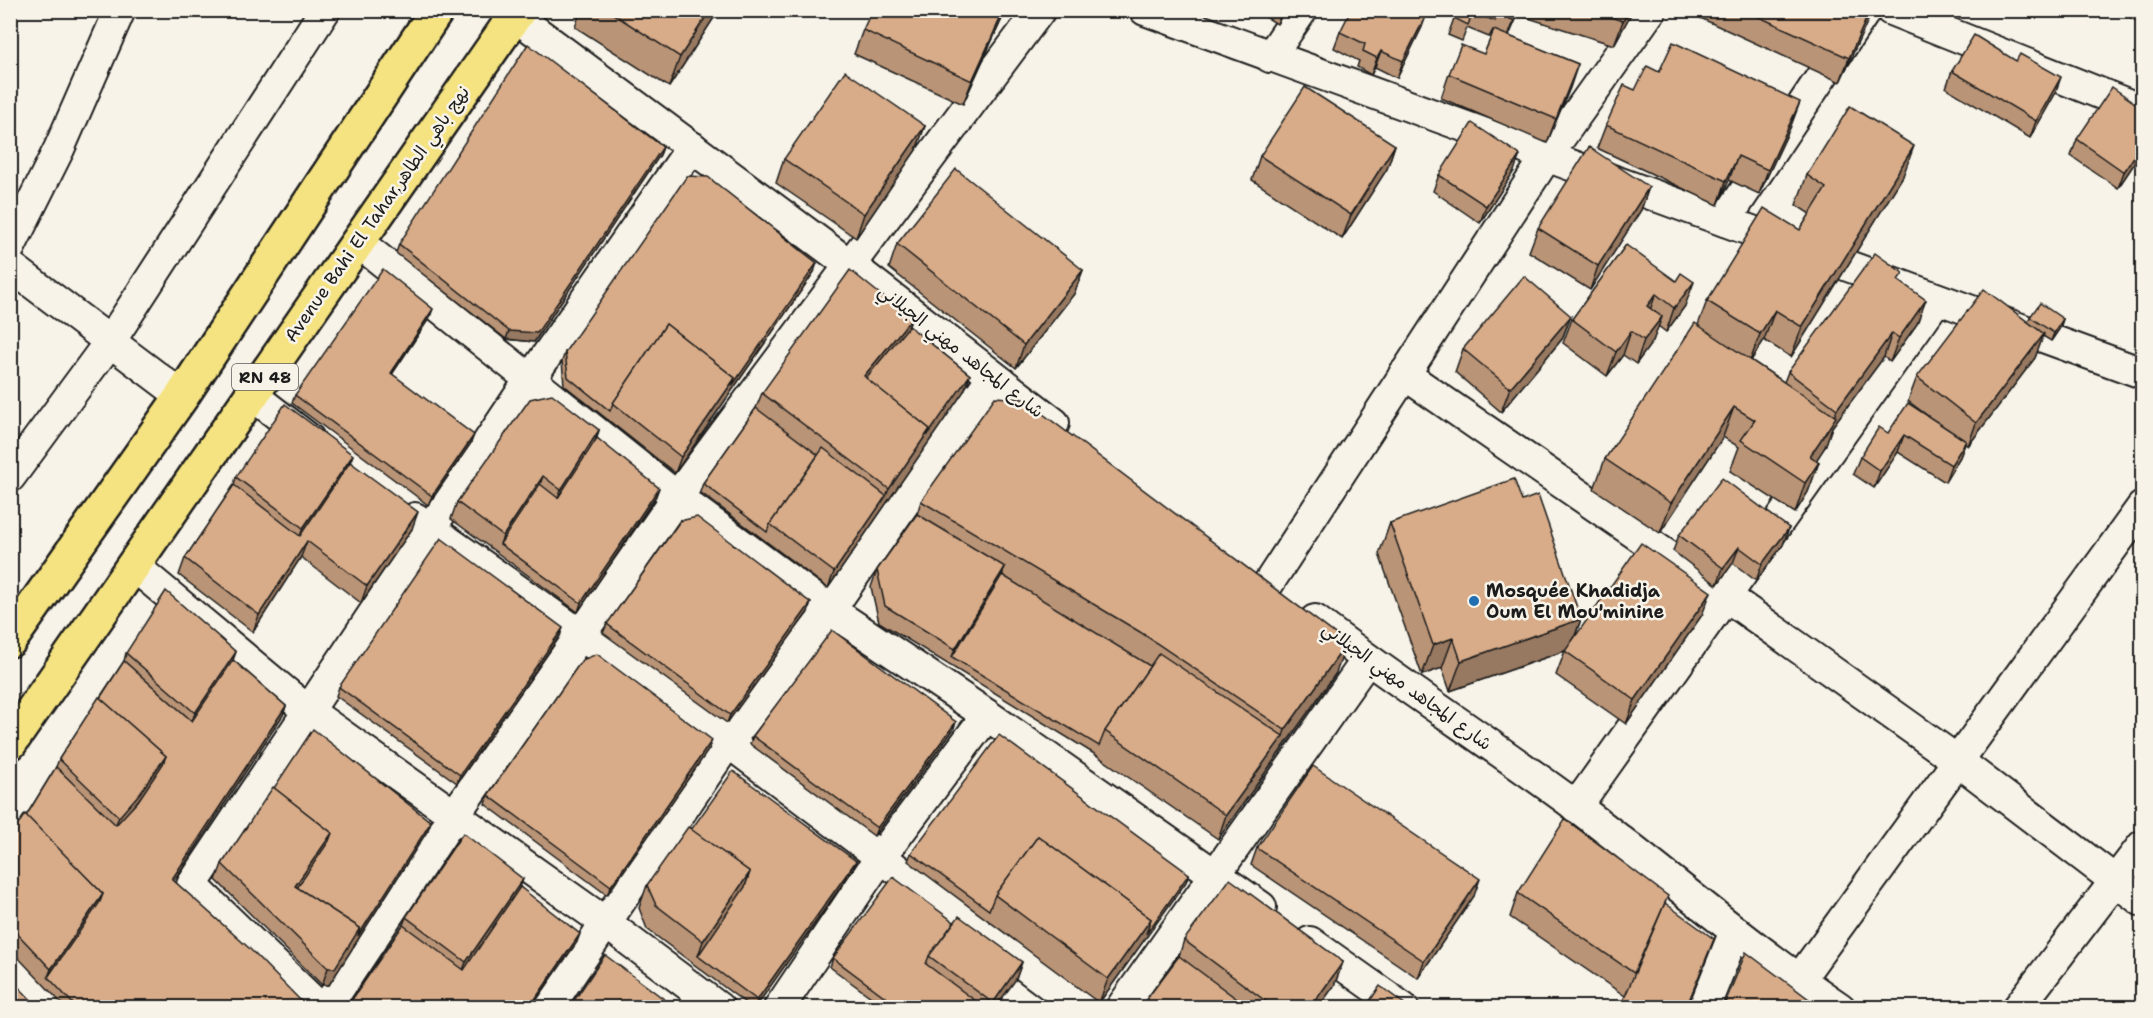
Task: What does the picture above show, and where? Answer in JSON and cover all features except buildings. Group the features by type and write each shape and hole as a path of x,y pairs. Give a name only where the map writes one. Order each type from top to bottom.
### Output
{"main road":[{"name":"RN 48","path":"10,640 182,396 437,10"},
{"name":"Avenue Bahi El Tahar,نهج باهي الطاهر","path":"10,743 517,13"}],"street":[{"path":"10,247 59,149 120,10"},
{"path":"10,477 111,340 326,10"},
{"path":"326,1008 455,814 677,497 1040,10"},
{"path":"1145,10 2142,373"},
{"path":"1270,57 1302,10"},
{"path":"1651,10 1547,156 1404,374 1726,596 1958,761 2142,901"},
{"path":"1725,221 1866,10"},
{"path":"1891,10 2142,110"},
{"name":"شارع المجاهد مهني الجيلاني","path":"517,13 1078,441"},
{"path":"320,1008 192,885 531,378 692,147"},
{"path":"358,242 677,497 830,610 987,715 1403,1008"},
{"path":"10,266 111,340 182,396"},
{"path":"1576,807 1937,299"},
{"name":"شارع المجاهد مهني الجيلاني","path":"1404,374 1274,589 1367,660 1576,807 1799,980 1840,1008"},
{"path":"548,1008 728,742 830,610 992,377"},
{"path":"252,395 327,452"},
{"path":"392,501 728,742 1081,1008"},
{"path":"1799,980 2142,507"},
{"path":"134,566 308,711 606,922 719,1008"},
{"path":"1121,1008 1367,660"},
{"path":"779,1008 880,858 987,715"},
{"path":"2018,1008 2142,846"},
{"path":"1704,1008 1735,931"},
{"path":"10,968 48,1008"}],"place":[{"name":"Mosquée Khadidja Oum El Mou'minine","path":"1474,601"}]}
